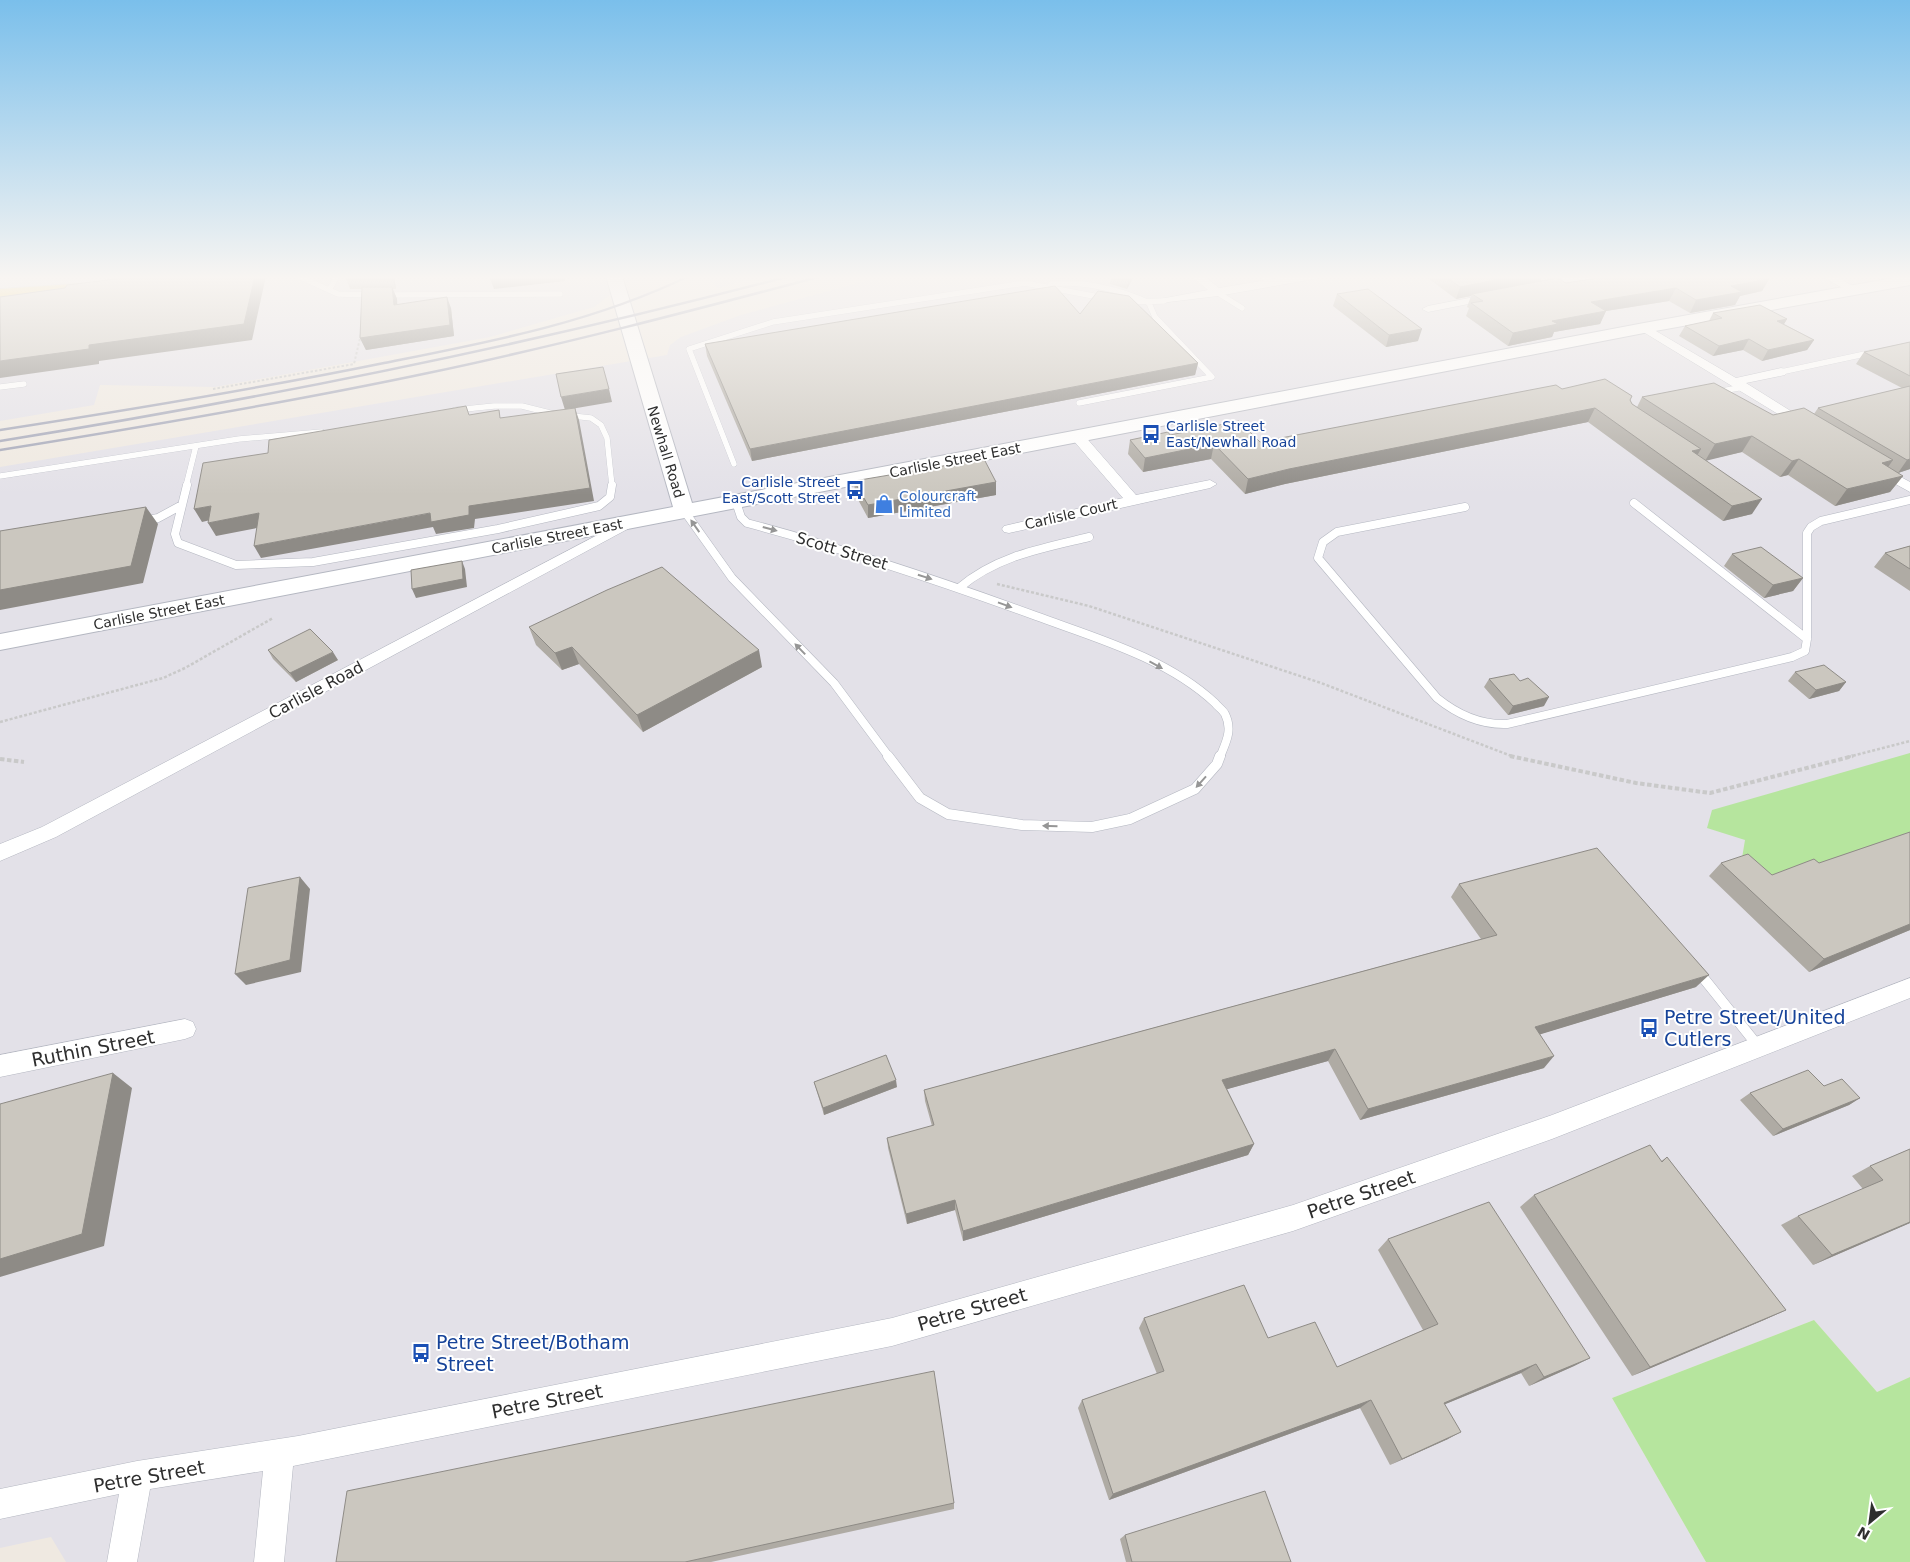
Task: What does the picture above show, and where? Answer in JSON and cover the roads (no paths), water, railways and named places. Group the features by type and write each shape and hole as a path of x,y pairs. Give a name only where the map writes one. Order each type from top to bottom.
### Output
{"main road":[{"name":"Newhall Road","path":"636,349 684,512"},
{"name":"Carlisle Street East","path":"0,642 1536,349"}],"street":[{"path":"1679,349 1818,433"},
{"path":"1739,384 1781,372"},
{"name":"Carlisle Court","path":"1078,437 1133,500"},
{"path":"1868,463 1910,488"},
{"name":"Carlisle Court","path":"1008,529 1210,484"},
{"name":"Carlisle Road","path":"0,853 58,827 630,522"},
{"name":"Petre Street","path":"0,1504 137,1476 279,1454 892,1332 1293,1218 1552,1127 1910,988"},
{"name":"Ruthin Street","path":"0,1066 185,1029"},
{"path":"269,1562 279,1454"},
{"path":"122,1562 137,1476"}],"lane":[{"path":"689,349 734,464"},
{"path":"1079,402 1212,377 1185,349"},
{"path":"1781,372 1882,350"},
{"path":"0,387 24,384"},
{"path":"1707,394 1739,384"},
{"path":"196,446 176,534 178,543 236,565 313,562 498,529 599,506 610,497 612,490 606,434 601,424 588,416 555,414 534,407 508,405 483,406 445,412"},
{"path":"0,476 239,439 331,430"},
{"path":"1465,507 1337,532 1324,538 1318,548 1318,558 1437,698 1452,711 1490,725 1507,724 1792,657 1805,651 1807,640 1807,534 1811,527 1820,522 1910,500"},
{"name":"Scott Street","path":"684,512 732,578 834,684 920,798 948,814 1022,825 1092,828 1130,819 1195,789 1217,764 1230,732 1225,713 1202,691 1151,661 1091,636 959,588 825,544 747,523 741,517 736,502"},
{"path":"1634,503 1807,640"},
{"path":"131,523 158,518 182,505"},
{"path":"959,588 970,576 993,564 1089,537"},
{"path":"1690,962 1758,1046"}],"railway":[{"path":"0,430 145,407 336,373 453,349"},
{"path":"0,441 199,407 486,349"},
{"path":"0,450 321,394 536,349"}],"place":[{"name":"Carlisle Street East/Newhall Road","path":"1151,434"},
{"name":"Carlisle Street East/Scott Street","path":"855,490"},
{"name":"Colourcraft Limited","path":"884,504"},
{"name":"Petre Street/United Cutlers","path":"1649,1028"},
{"name":"Petre Street/Botham Street","path":"421,1353"}]}
